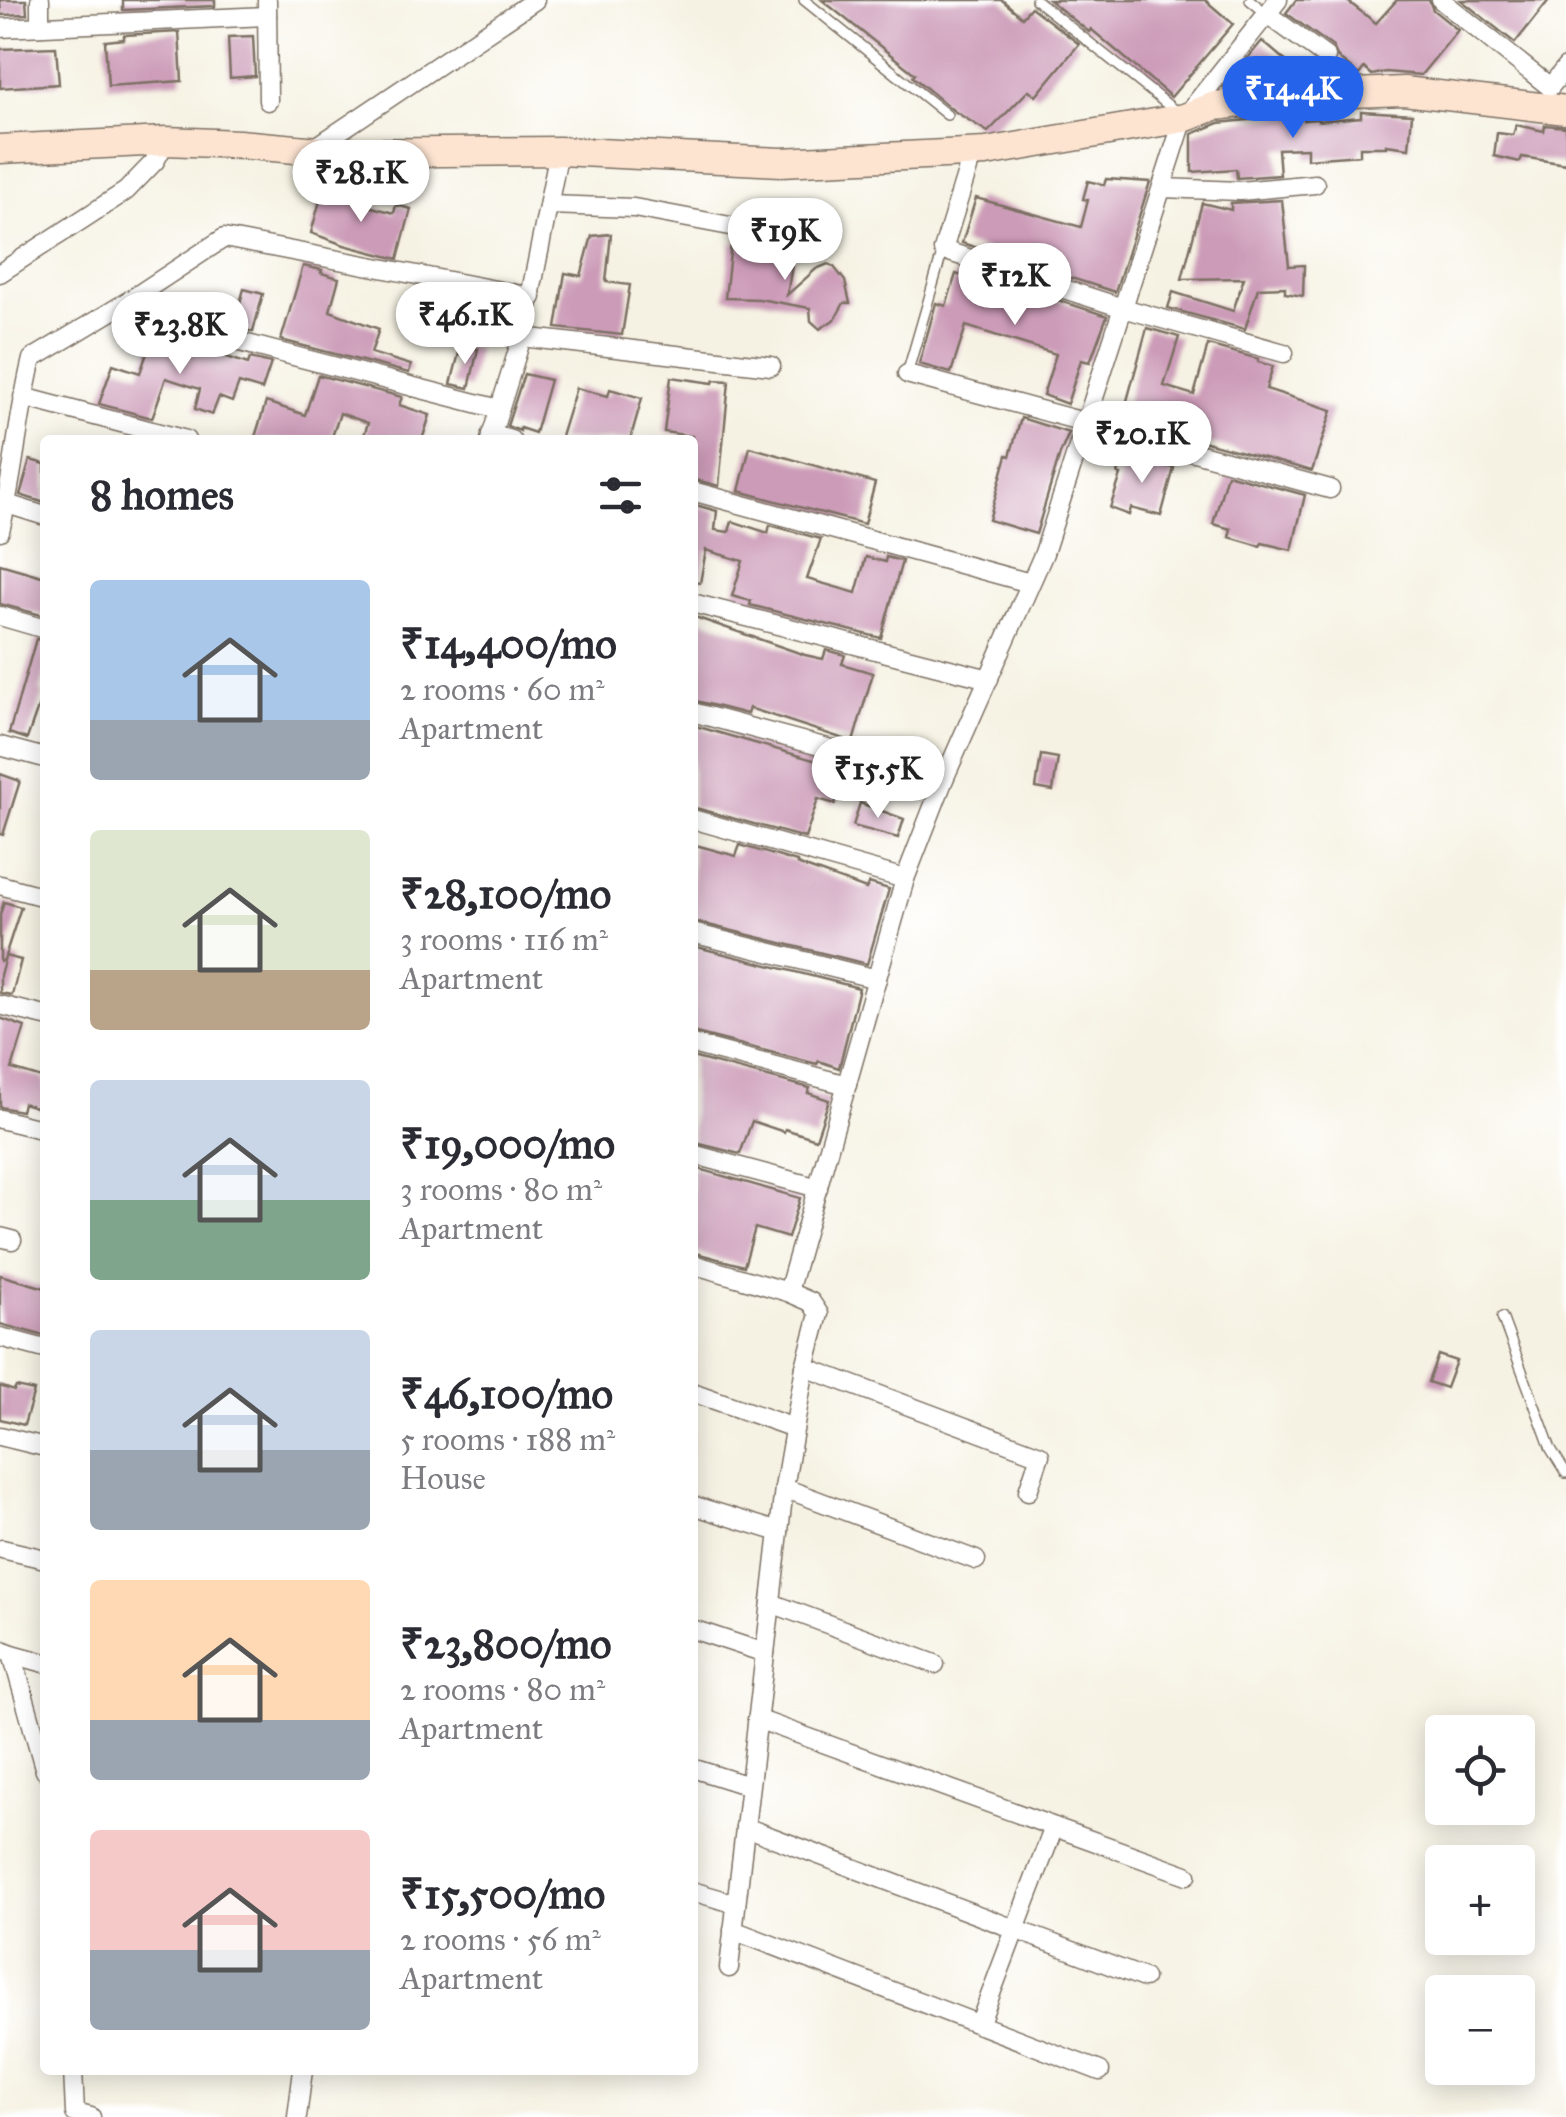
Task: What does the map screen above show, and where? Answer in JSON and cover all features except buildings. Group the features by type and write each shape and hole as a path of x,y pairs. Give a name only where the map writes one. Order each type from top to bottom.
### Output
{"street":[{"path":"40,0 40,26"},
{"path":"300,151 535,0"},
{"path":"1441,0 1550,87 1566,66"},
{"path":"788,1292 905,880 944,779 1044,553 1184,118 1272,7 1326,57"},
{"path":"0,28 267,8 268,101"},
{"path":"0,150 166,141 342,153 558,151 780,162 973,152 1184,118 1215,106 1328,94 1404,91 1566,110"},
{"path":"0,273 126,191 155,160 166,141"},
{"path":"491,435 532,297 558,151"},
{"path":"973,152 943,250 1124,308 1284,353"},
{"path":"1162,188 1240,191 1315,184"},
{"path":"550,205 634,208 773,234"},
{"path":"0,532 22,397 32,360 224,238 532,297"},
{"path":"128,302 143,317 499,409"},
{"path":"522,337 771,366"},
{"path":"907,374 1330,489"},
{"path":"22,397 167,435"},
{"path":"698,493 1030,584"},
{"path":"7,504 40,514"},
{"path":"698,605 989,679"},
{"path":"0,616 40,628"},
{"path":"698,714 944,779"},
{"path":"0,746 40,757"},
{"path":"698,821 905,880"},
{"path":"0,885 40,896"},
{"path":"698,935 877,979"},
{"path":"0,1004 40,1015"},
{"path":"698,1046 847,1085"},
{"path":"0,1118 40,1129"},
{"path":"698,1156 818,1188"},
{"path":"698,1266 788,1292 811,1302 819,1314 805,1367 784,1488 728,1968"},
{"path":"0,1337 40,1348"},
{"path":"805,1367 1040,1455 1028,1491"},
{"path":"698,1394 794,1428"},
{"path":"0,1436 40,1447"},
{"path":"784,1488 976,1560"},
{"path":"698,1507 779,1532"},
{"path":"1,1550 40,1559"},
{"path":"770,1603 935,1664"},
{"path":"698,1631 764,1653"},
{"path":"6,1652 40,1662"},
{"path":"6,1652 40,1756"},
{"path":"757,1718 1187,1875"},
{"path":"698,1770 749,1786"},
{"path":"745,1827 1144,1978"},
{"path":"979,2025 1054,1827"},
{"path":"698,1893 736,1904"},
{"path":"733,1930 1100,2071"},
{"path":"73,2075 80,2116"},
{"path":"297,2117 302,2075"}],"lane":[{"path":"804,0 947,114"},
{"path":"1036,0 1184,118"},
{"path":"1250,0 1272,7"},
{"path":"907,374 943,250"},
{"path":"1502,1317 1551,1450 1566,1472"}]}
